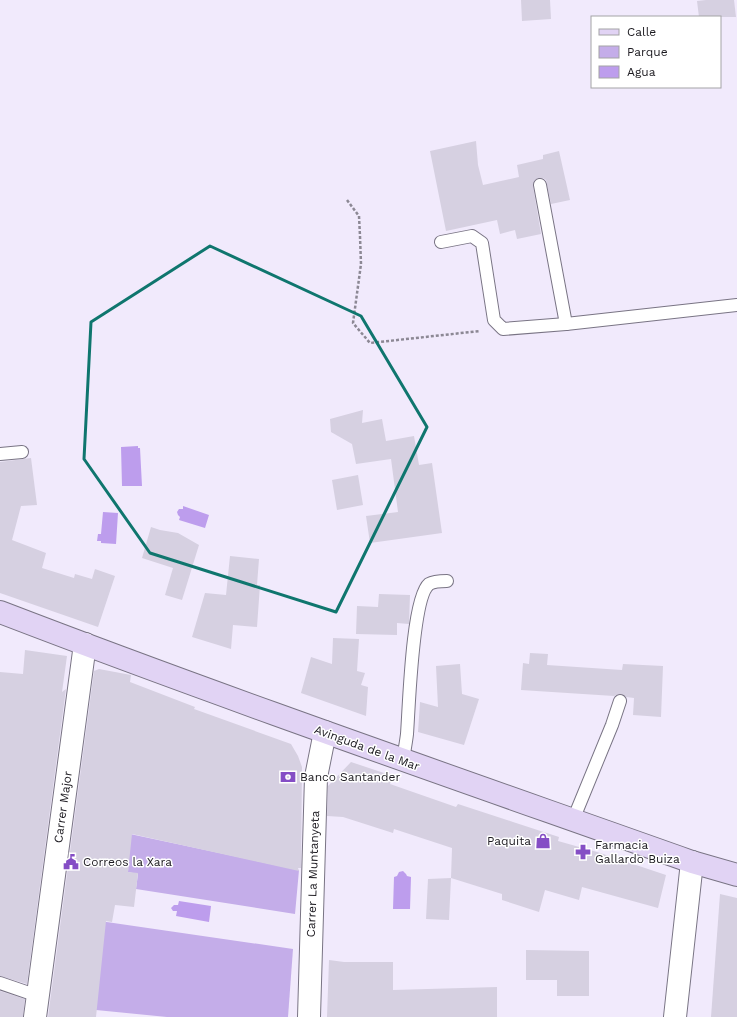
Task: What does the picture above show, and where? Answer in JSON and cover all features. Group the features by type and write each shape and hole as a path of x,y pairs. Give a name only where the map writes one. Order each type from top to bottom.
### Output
{"main road":[{"name":"Avinguda de la Mar","path":"0,612 402,761 692,862 737,875"}],"street":[{"name":"Carrer Major","path":"36,1006 85,644"},
{"name":"Carrer La Muntanyeta","path":"309,1017 316,777 325,732"},
{"path":"675,1017 692,862"}],"lane":[{"path":"540,185 566,324"},
{"path":"441,242 472,236 482,242 494,320 503,329 566,324 737,305"},
{"path":"0,454 22,452"},
{"path":"402,761 406,736 419,607 423,592 429,584 447,581"},
{"path":"573,820 612,725 620,701"},
{"path":"0,983 36,1006"}],"path":[{"path":"347,200 359,216 360,236 361,264 353,323 370,343 503,329"}],"highlighted area":[{"path":"210,246 361,316 427,427 336,612 150,553 84,459 91,322"}],"green space":[{"path":"130,834 299,870 295,914 136,889 138,874 128,872"},
{"path":"86,919 293,949 288,1017 167,1017 96,1010"}],"water":[{"path":"138,446 138,448 140,448 142,486 122,486 121,447"},
{"path":"183,506 209,515 205,528 179,520 180,517 177,512 179,509 183,509"},
{"path":"103,512 118,513 116,544 101,543 101,541 97,541 98,534 101,534"},
{"path":"403,871 407,876 411,877 410,909 393,909 394,877 397,876 399,872"},
{"path":"179,901 211,906 209,922 176,916 177,911 173,911 171,908 174,905 178,905"}],"building":[{"path":"521,0 550,0 551,19 522,21"},
{"path":"734,0 736,17 699,16 697,1"},
{"path":"476,141 478,165 483,185 519,177 517,165 543,159 543,155 559,151 570,200 551,204 546,180 539,178 535,180 533,186 541,234 517,239 515,230 500,234 497,220 446,231 430,151"},
{"path":"363,410 362,423 382,419 386,441 414,436 419,465 432,463 442,533 370,543 366,516 398,512 391,459 356,464 352,444 331,432 330,419"},
{"path":"31,458 37,505 21,506 12,540 46,553 42,568 74,578 75,574 92,579 95,569 115,576 98,627 0,593 0,462"},
{"path":"358,475 363,505 337,510 332,480"},
{"path":"151,527 178,533 199,545 182,600 165,595 173,568 142,558"},
{"path":"230,556 259,559 257,585 260,585 257,627 233,625 231,649 192,637 205,593 226,595"},
{"path":"379,594 410,595 409,624 397,623 397,635 356,634 357,606 378,607"},
{"path":"333,638 359,639 357,671 365,673 361,685 368,687 366,716 301,693 311,657 332,664"},
{"path":"25,650 67,656 62,692 66,689 27,984 0,976 0,672 23,674"},
{"path":"530,653 548,654 547,665 622,670 623,664 663,666 661,717 633,715 634,698 626,697 622,694 614,696 521,690 523,663 529,664"},
{"path":"460,664 462,694 479,699 464,745 418,732 420,702 438,707 436,666"},
{"path":"99,669 131,675 130,682 195,707 194,709 291,744 302,767 301,868 298,868 299,871 132,834 128,872 138,873 134,907 115,905 112,922 106,921 96,1017 48,1017 94,671"},
{"path":"351,762 393,776 390,784 456,807 458,804 559,837 558,841 597,852 666,875 658,908 582,887 579,900 545,890 539,912 502,900 502,894 451,878 452,848 394,829 393,833 343,817 327,816 328,786"},
{"path":"451,878 449,920 426,919 428,879"},
{"path":"720,894 737,898 737,1017 711,1017"},
{"path":"526,950 589,951 589,996 557,996 557,980 526,980"},
{"path":"329,960 344,962 393,962 393,990 497,987 497,1017 327,1017"},
{"path":"0,991 25,999 23,1017 0,1017"}],"place":[{"name":"Banco Santander","path":"288,777"},
{"name":"Paquita","path":"543,841"},
{"name":"Farmacia Gallardo Buiza","path":"583,852"},
{"name":"Correos la Xara","path":"71,862"}]}
